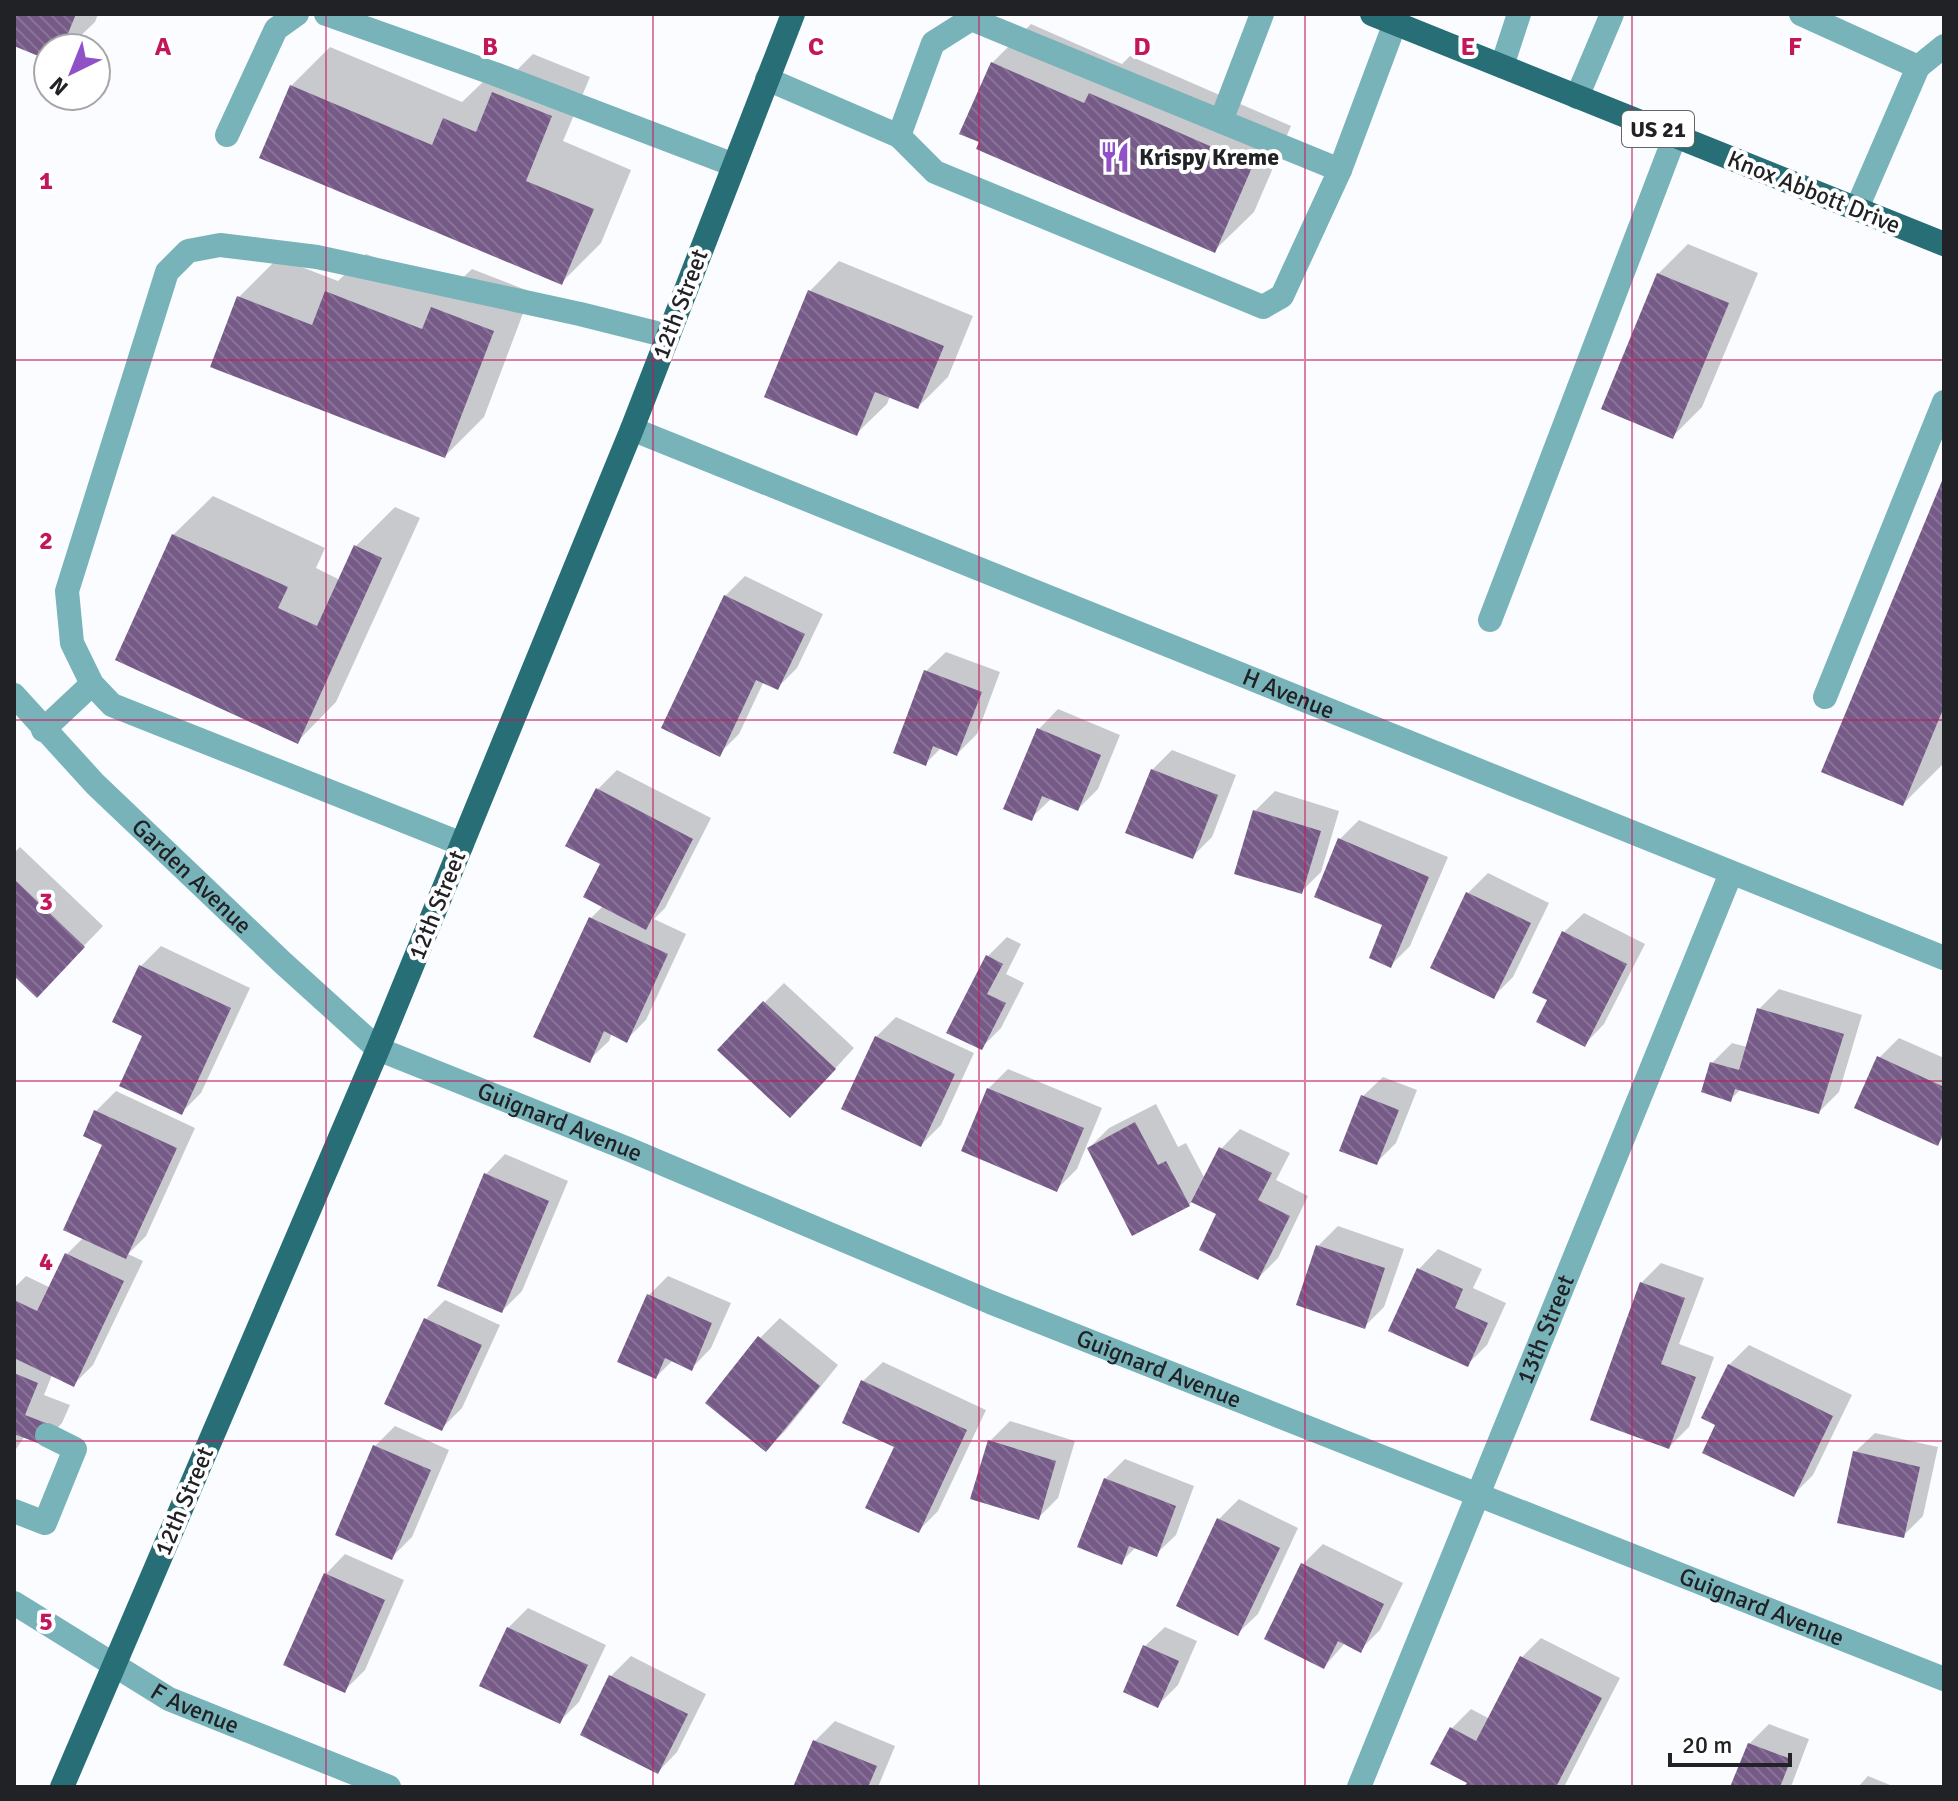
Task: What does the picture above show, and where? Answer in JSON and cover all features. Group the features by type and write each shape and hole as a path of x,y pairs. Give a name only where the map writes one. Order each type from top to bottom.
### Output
{"main road":[{"name":"12th Street","path":"62,1787 378,1049 632,429 793,14"},
{"name":"Knox Abbott Drive","path":"1372,14 1944,244"}],"street":[{"path":"227,135 276,29 297,14"},
{"path":"326,14 734,165"},
{"path":"1221,121 1262,14"},
{"path":"1502,66 1519,14"},
{"path":"1577,97 1612,14"},
{"path":"1801,14 1918,67"},
{"path":"899,136 933,43 971,19 1340,170"},
{"path":"767,79 899,136 935,172 1263,307 1282,296 1340,170 1395,23"},
{"path":"1857,208 1918,67 1944,46"},
{"path":"1490,620 1675,136"},
{"path":"462,844 112,705 92,684 72,643 67,591 167,272 188,251 220,245 317,257 668,336"},
{"path":"1825,697 1944,402"},
{"name":"H Avenue","path":"632,429 1944,958"},
{"path":"43,730 92,684"},
{"name":"Garden Avenue","path":"14,695 95,784 378,1049"},
{"name":"13th Street","path":"1359,1787 1475,1495 1731,873"},
{"name":"Guignard Avenue","path":"378,1049 628,1149 990,1302 1944,1679"},
{"path":"14,1511 45,1523 75,1449 47,1435"},
{"name":"F Avenue","path":"14,1603 169,1699 389,1787"}],"building":[{"path":"14,14 76,14 69,32 32,32 32,53 14,46"},
{"name":"Krispy Kreme","path":"991,62 1084,103 1089,93 1253,165 1215,253 976,149 979,142 959,134"},
{"path":"290,85 432,145 443,118 476,132 492,92 552,116 526,181 594,209 562,285 259,158"},
{"path":"1657,273 1729,303 1673,439 1601,409"},
{"path":"808,290 944,346 918,409 875,392 857,436 764,397"},
{"path":"325,291 422,329 431,307 494,331 445,458 210,367 237,296 312,325"},
{"path":"1944,476 1944,707 1903,806 1821,772"},
{"path":"172,534 288,587 278,608 317,626 354,545 382,558 298,744 115,660"},
{"path":"724,595 805,634 778,690 756,680 720,757 661,728"},
{"path":"924,670 982,692 957,756 933,746 926,766 893,753"},
{"path":"1037,728 1101,755 1078,811 1042,796 1032,821 1003,809"},
{"path":"1151,769 1218,795 1193,859 1125,833"},
{"path":"596,788 693,839 646,930 583,897 600,864 565,846"},
{"path":"1253,810 1321,831 1302,894 1234,874"},
{"path":"1338,838 1429,877 1391,968 1369,958 1382,925 1314,897"},
{"path":"14,879 85,947 37,998 14,976"},
{"path":"1466,892 1531,923 1494,999 1430,968"},
{"path":"589,917 668,954 627,1043 604,1031 590,1063 533,1037"},
{"path":"1562,931 1627,964 1585,1047 1536,1022 1547,1000 1532,993"},
{"path":"986,955 1003,964 987,994 1006,1003 982,1050 946,1033"},
{"path":"139,965 231,1008 182,1115 119,1086 142,1036 112,1022"},
{"path":"763,1001 836,1069 790,1118 717,1050"},
{"path":"1757,1008 1844,1034 1819,1114 1735,1089 1731,1102 1701,1092 1710,1062 1739,1070"},
{"path":"875,1036 955,1074 921,1147 841,1109"},
{"path":"1877,1056 1944,1087 1944,1132 1938,1146 1854,1108"},
{"path":"987,1088 1084,1128 1057,1192 961,1151"},
{"path":"1361,1095 1399,1110 1377,1165 1339,1151"},
{"path":"94,1110 177,1148 126,1259 63,1230 102,1145 83,1136"},
{"path":"1135,1122 1158,1165 1166,1161 1190,1206 1132,1236 1087,1148"},
{"path":"1219,1147 1272,1173 1258,1200 1290,1216 1258,1280 1199,1250 1216,1214 1191,1202"},
{"path":"484,1173 549,1201 502,1313 437,1286"},
{"path":"1316,1245 1385,1268 1365,1329 1296,1305"},
{"path":"65,1253 124,1281 74,1387 14,1358 14,1300 37,1311"},
{"path":"1417,1268 1463,1289 1455,1308 1488,1323 1468,1367 1388,1331"},
{"path":"1640,1282 1685,1298 1661,1364 1696,1377 1669,1449 1590,1420"},
{"path":"647,1294 712,1323 692,1371 665,1358 656,1379 617,1362"},
{"path":"424,1318 482,1345 442,1431 384,1404"},
{"path":"758,1336 820,1386 766,1452 705,1403"},
{"path":"1728,1364 1833,1416 1794,1497 1702,1453 1715,1425 1701,1418"},
{"path":"14,1373 38,1383 25,1415 51,1425 43,1445 14,1434"},
{"path":"861,1380 967,1430 919,1533 865,1508 894,1447 842,1423"},
{"path":"988,1440 1056,1461 1039,1520 970,1499"},
{"path":"373,1445 431,1470 392,1560 335,1535"},
{"path":"1853,1451 1920,1467 1904,1538 1837,1523"},
{"path":"1104,1478 1176,1506 1157,1557 1129,1546 1122,1565 1077,1547"},
{"path":"1217,1518 1280,1548 1238,1636 1176,1606"},
{"path":"1301,1563 1384,1604 1361,1653 1338,1641 1324,1669 1264,1639"},
{"path":"324,1573 385,1600 345,1693 283,1665"},
{"path":"507,1627 588,1665 560,1724 479,1686"},
{"path":"1143,1645 1179,1661 1158,1708 1123,1692"},
{"path":"1520,1656 1602,1698 1556,1787 1464,1787 1467,1783 1430,1764 1450,1727 1476,1741"},
{"path":"609,1675 688,1714 658,1774 580,1735"},
{"path":"813,1740 877,1766 868,1787 793,1787"},
{"path":"1748,1743 1791,1759 1780,1787 1730,1787"}],"place":[{"name":"Krispy Kreme","path":"1115,157"}]}
